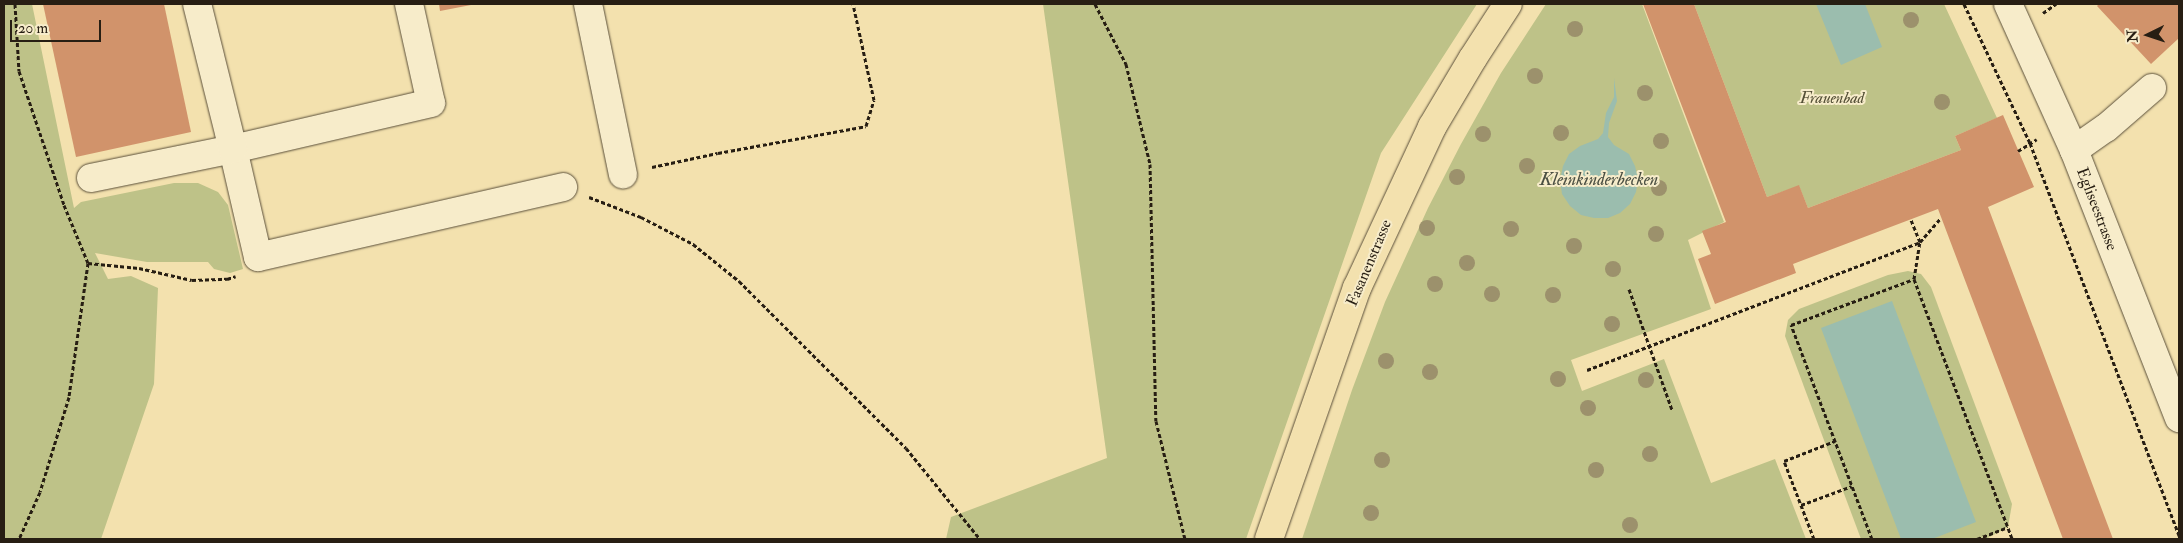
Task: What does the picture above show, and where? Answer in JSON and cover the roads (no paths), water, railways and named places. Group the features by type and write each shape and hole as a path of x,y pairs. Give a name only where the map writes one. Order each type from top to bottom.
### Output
{"main road":[{"name":"Fasanenstrasse","path":"1268,539 1357,288 1432,127 1508,4"}],"street":[{"path":"198,4 258,256 563,187"},
{"path":"91,178 233,149 432,103 409,4"},
{"path":"588,4 623,174"},
{"name":"Egliseestrasse","path":"2008,4 2074,150 2179,418"},
{"path":"2074,150 2106,128 2152,88"}],"water":[{"name":"Frauenbad","path":"1816,4 1865,4 1882,47 1841,65"},
{"name":"Kleinkinderbecken","path":"1614,78 1617,101 1609,123 1608,137 1614,145 1629,154 1635,166 1638,179 1636,192 1630,204 1620,213 1608,218 1594,218 1581,215 1570,206 1562,194 1560,180 1563,166 1569,154 1580,146 1598,139 1603,133 1606,113 1614,97"},
{"path":"1892,301 1976,522 1932,539 1901,539 1821,328"}]}
